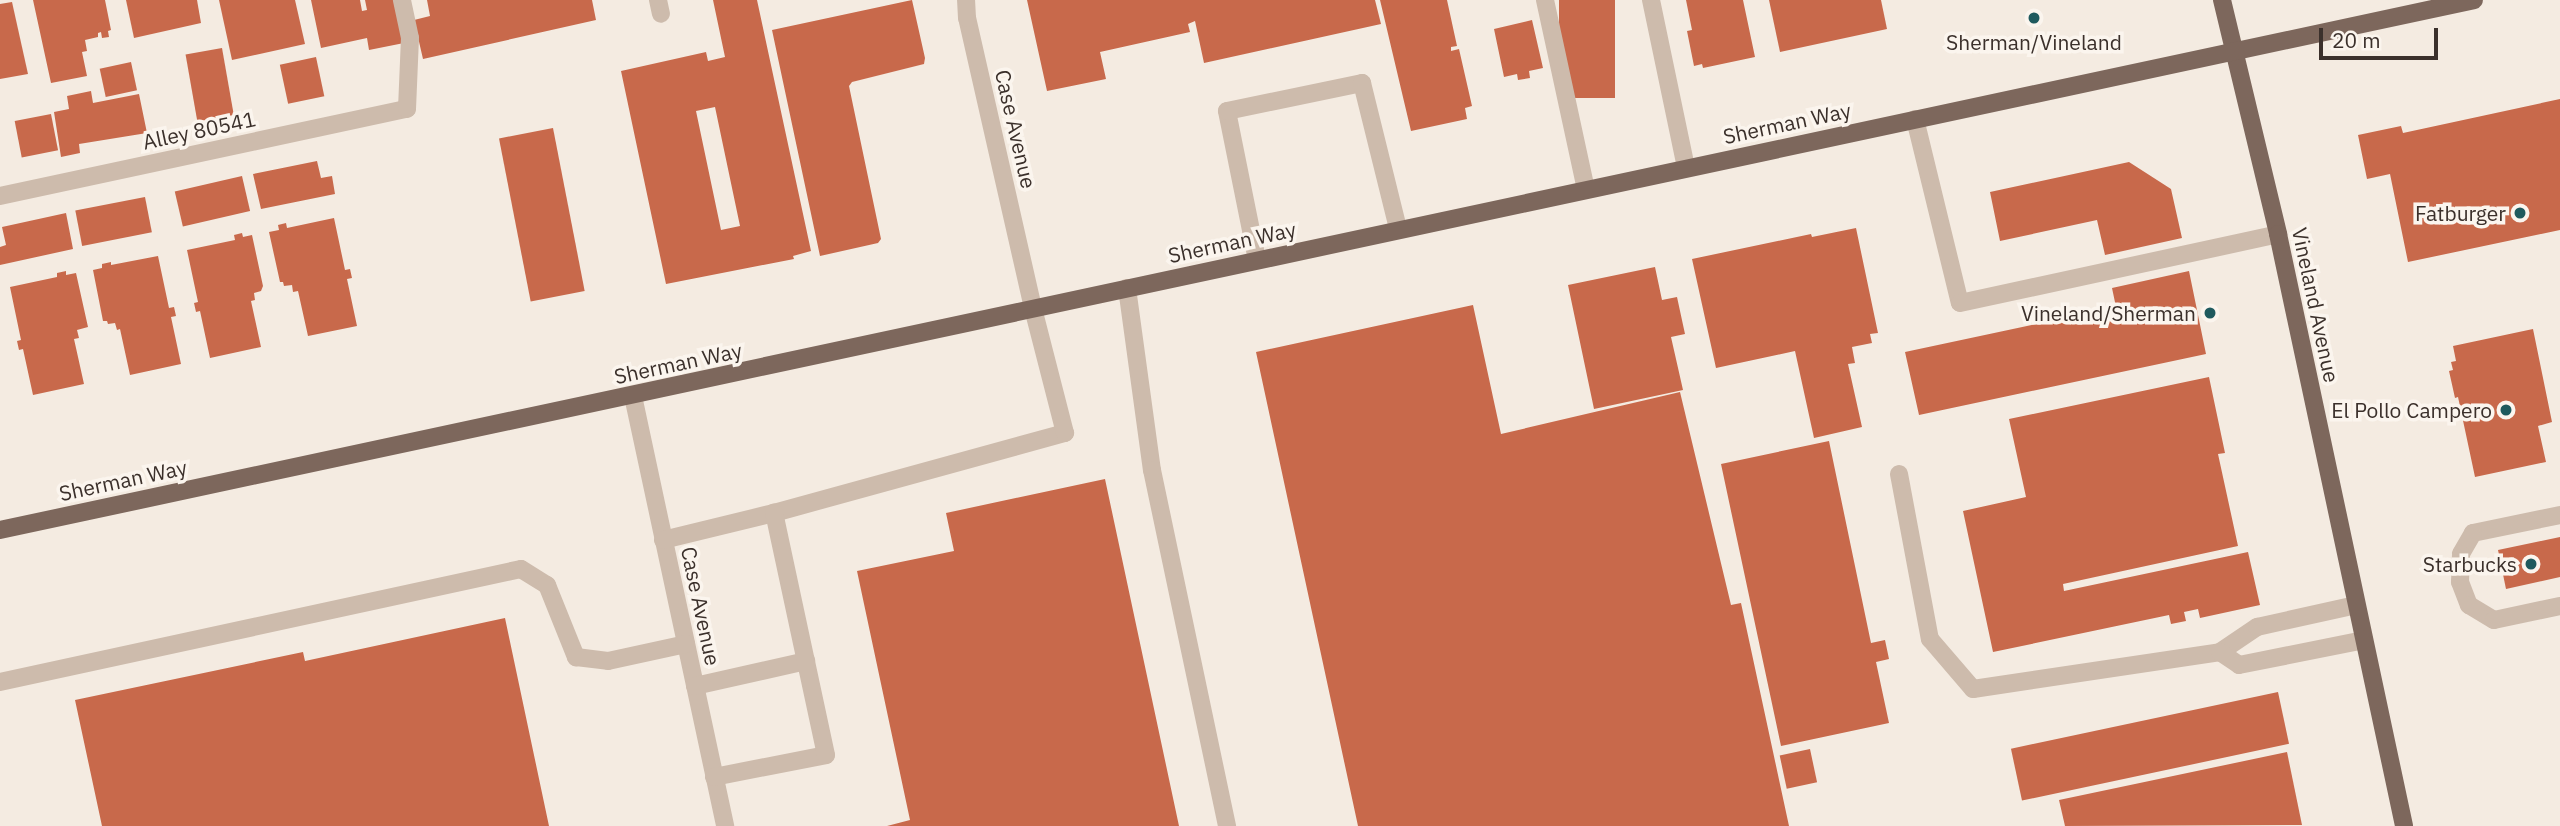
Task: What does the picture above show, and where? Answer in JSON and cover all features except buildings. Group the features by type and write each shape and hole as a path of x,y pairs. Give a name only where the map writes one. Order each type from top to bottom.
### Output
{"main road":[{"name":"Vineland Avenue","path":"2222,0 2278,234 2404,826"},
{"name":"Sherman Way","path":"0,530 2474,0"}],"street":[{"name":"Alley 80541","path":"0,196 407,109 410,38 402,0"},
{"name":"Case Avenue","path":"774,513 1065,433 1033,308 967,18 966,0"},
{"path":"1545,0 1586,189"},
{"path":"1651,0 1686,167"},
{"path":"1257,260 1227,111 1362,83 1398,229"},
{"path":"1915,119 1960,303 2278,234"},
{"path":"1127,288 1152,470 1227,826"},
{"name":"Case Avenue","path":"633,396 725,826"},
{"path":"1899,474 1930,639 1973,690 2220,652 2257,627 2356,605"},
{"path":"663,540 774,513 806,661 826,755 714,777"},
{"path":"2560,515 2473,533 2461,554 2460,582 2469,605 2494,620 2560,606"},
{"path":"0,682 521,569 547,585 576,657 608,661 686,644"},
{"path":"2220,652 2239,665 2364,640"},
{"path":"695,686 806,661"}],"place":[{"name":"Sherman/Vineland","path":"2034,18"},
{"name":"Fatburger","path":"2520,213"},
{"name":"Vineland/Sherman","path":"2210,313"},
{"name":"El Pollo Campero","path":"2506,410"},
{"name":"Starbucks","path":"2531,564"}]}
